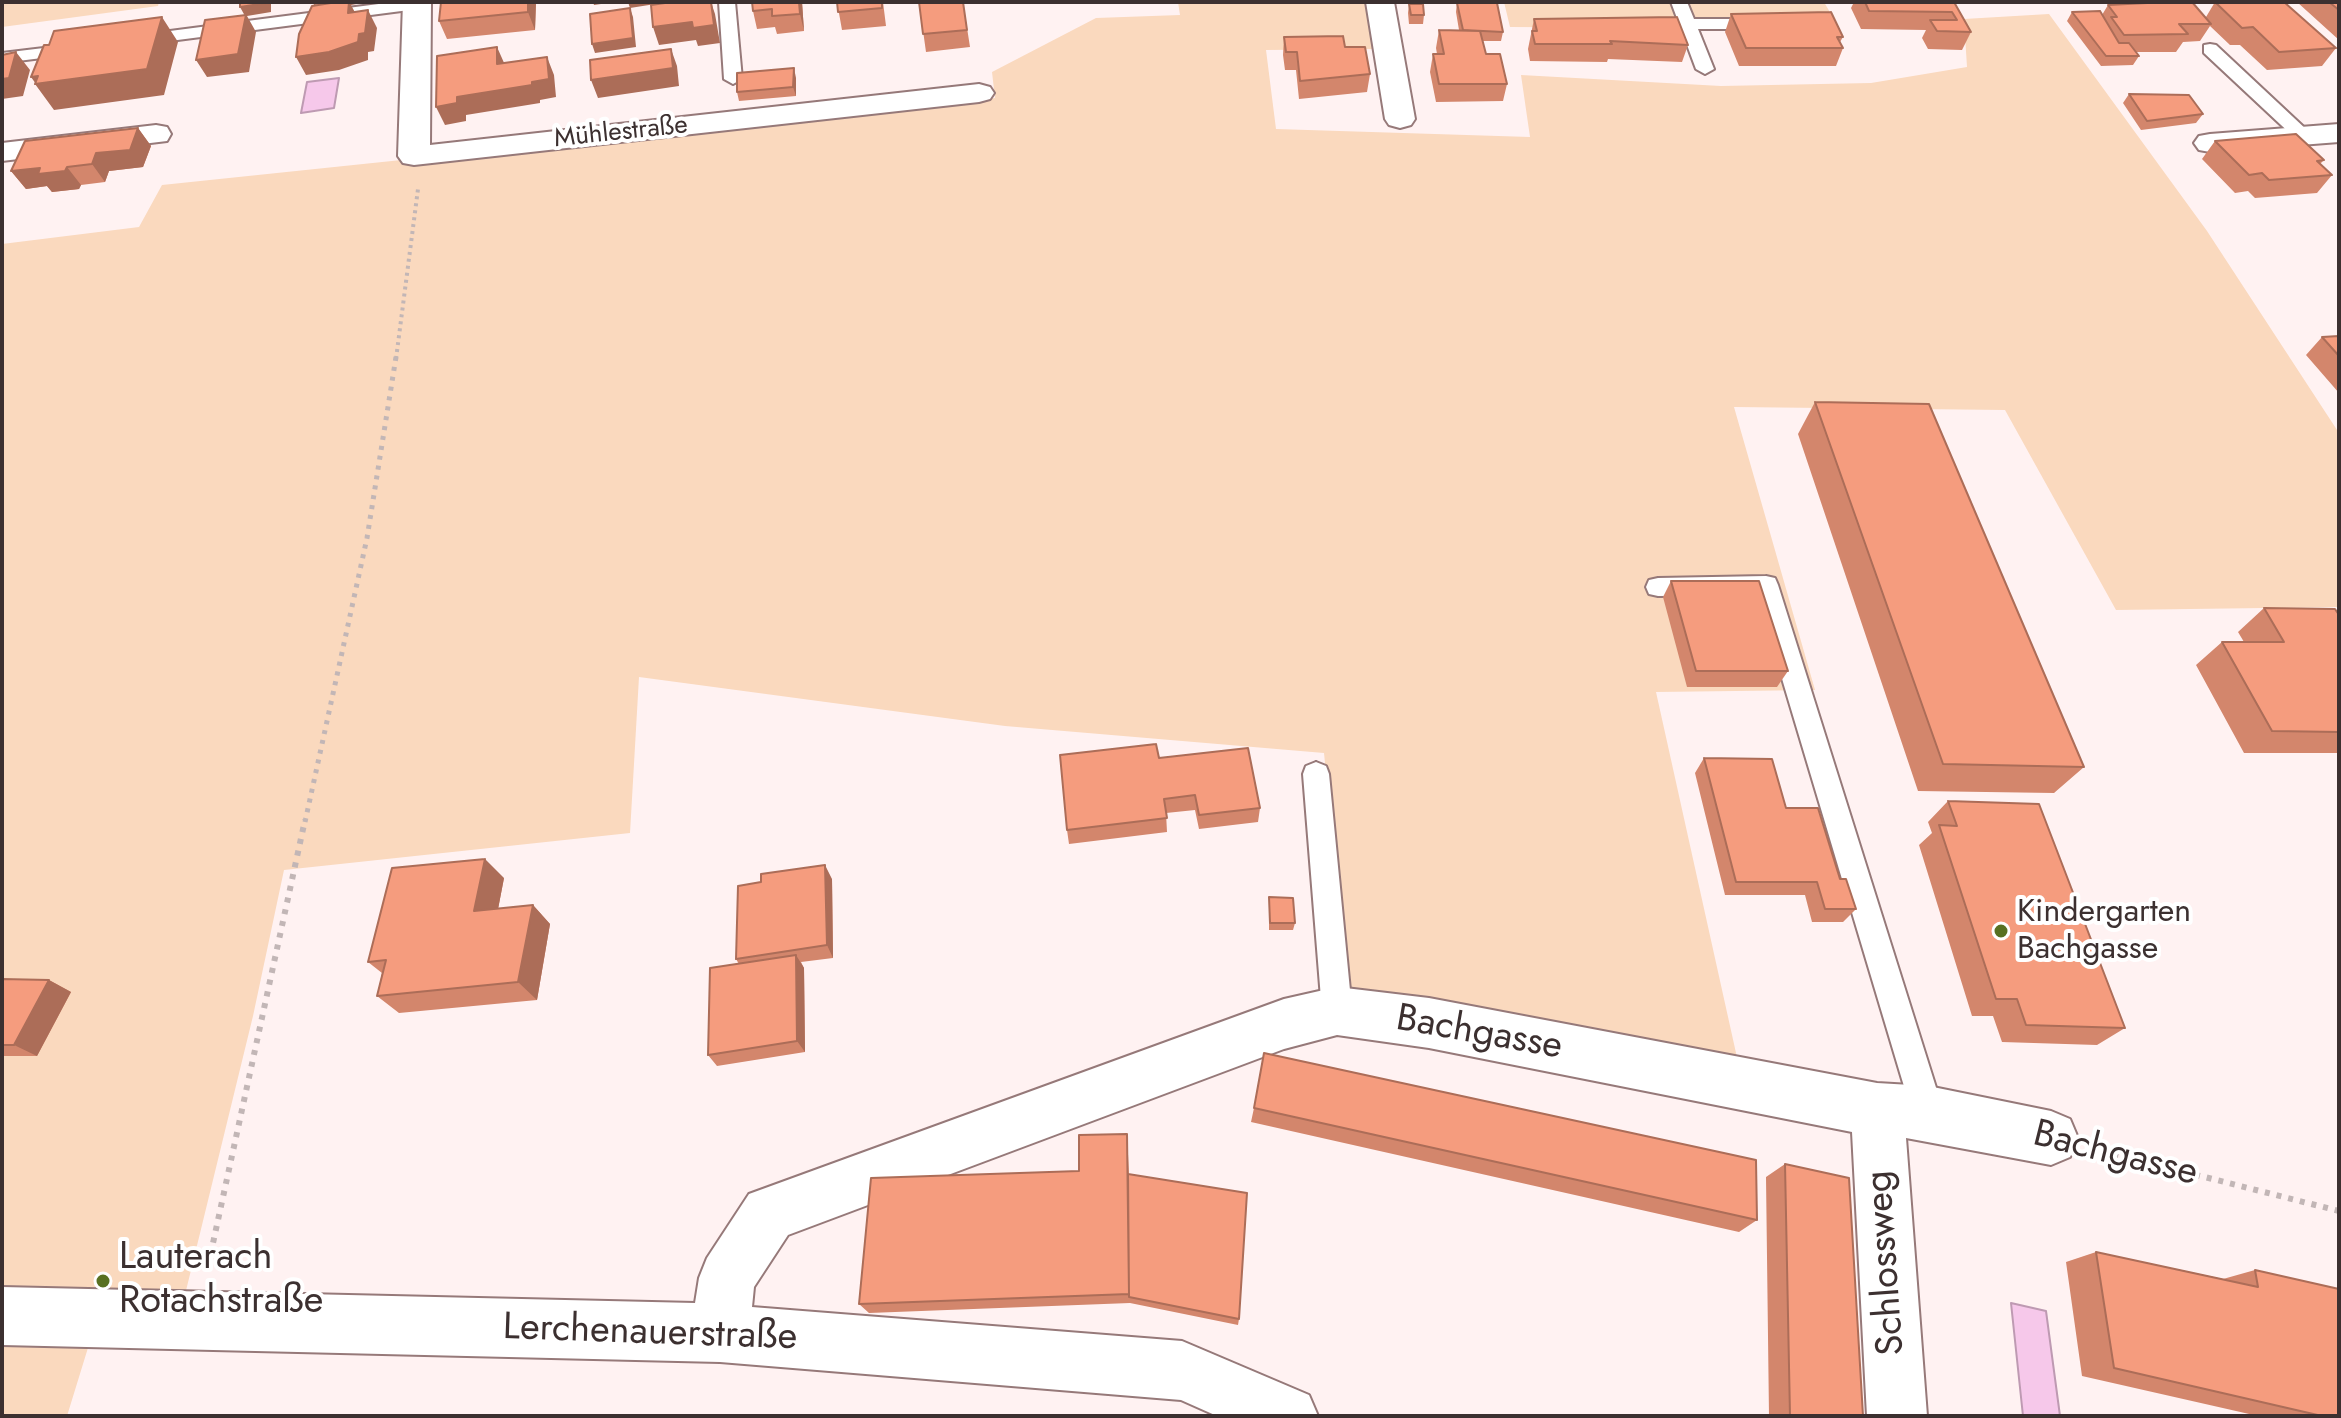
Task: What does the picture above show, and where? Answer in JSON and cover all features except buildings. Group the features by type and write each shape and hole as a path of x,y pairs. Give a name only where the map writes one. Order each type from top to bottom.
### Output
{"street":[{"path":"1380,2 1400,119"},
{"path":"414,156 417,3"},
{"name":"Mühlestraße","path":"414,156 979,93"},
{"path":"2210,143 2339,133"},
{"path":"2,152 156,134"},
{"name":"Bachgasse","path":"720,1333 727,1278 769,1214 1284,1024 1337,1011 1429,1023 2051,1138"},
{"name":"Schlossweg","path":"1897,1416 1903,1111"},
{"name":"Lerchenauerstraße","path":"2,1316 720,1333 1182,1371 1288,1416"}],"lane":[{"path":"727,2 733,79"},
{"path":"1679,2 1705,69"},
{"path":"118,43 417,3"},
{"path":"1688,24 1775,24"},
{"path":"2210,49 2302,135"},
{"path":"2,58 52,52"},
{"path":"1658,587 1766,585 1903,1111"},
{"path":"1316,774 1337,1011"}],"path":[{"path":"196,1321 367,538 416,211 414,156"},
{"name":"Bachgasse","path":"2051,1138 2339,1211"}],"shaded area":[{"path":"2,2 159,2 158,6 2,27"},
{"path":"1178,2 1369,2 1377,49 1266,50 1276,129 1530,137 1521,75 1721,86 1871,83 1967,67 1964,19 2049,14 2207,231 2339,433 2339,607 2116,610 2005,410 1734,407 1815,690 1656,692 1738,1062 1348,996 1324,753 1005,726 639,677 630,833 284,870 253,1016 182,1307 91,1338 67,1416 2,1416 2,244 139,227 162,185 995,98 992,72 1096,18 1180,15"},
{"path":"1504,2 1671,2 1681,28 1510,27"},
{"path":"1689,2 1824,2 1835,21 1694,17"},
{"path":"339,78 334,108 301,113 307,82"},
{"path":"2011,1303 2046,1311 2060,1416 2023,1416"}],"place":[{"name":"Kindergarten Bachgasse","path":"2001,931"},
{"name":"Lauterach Rotachstraße","path":"103,1281"}]}
